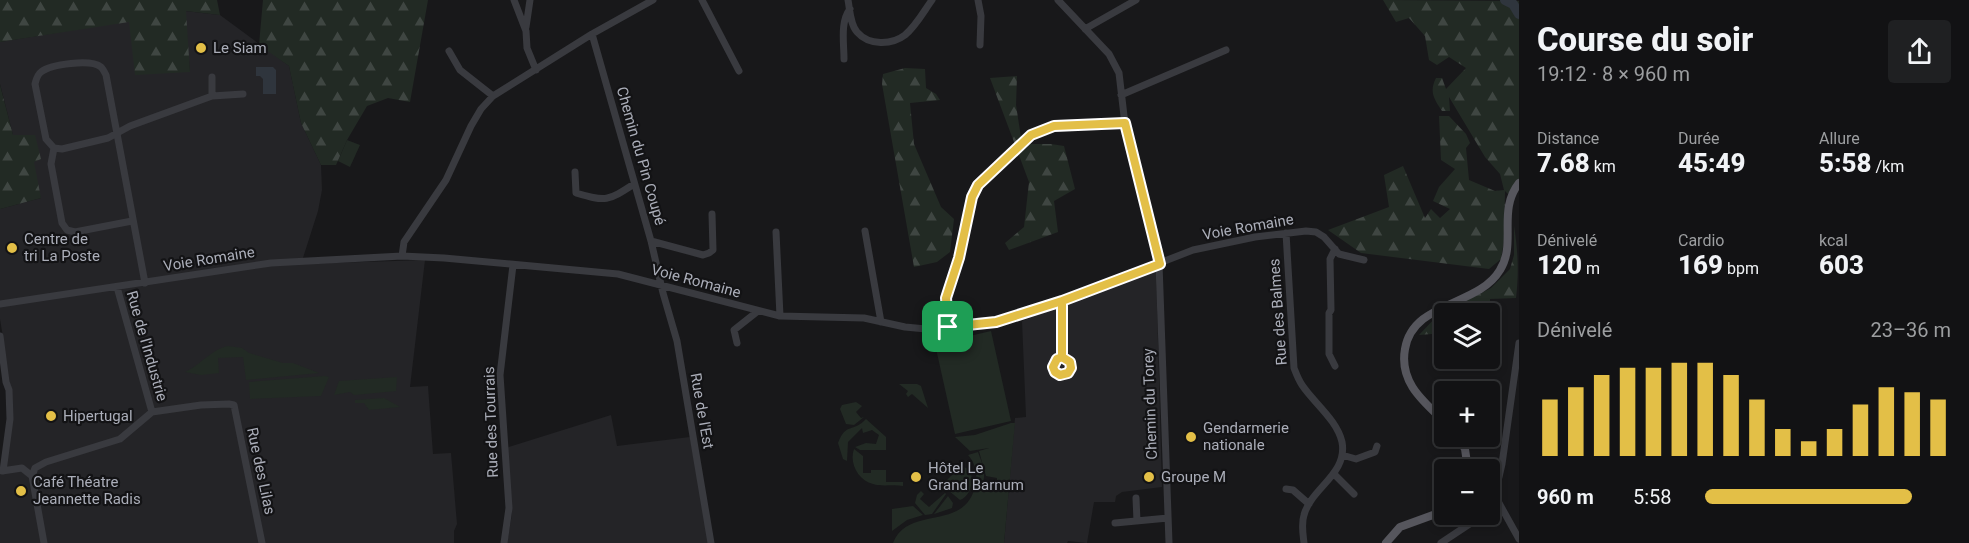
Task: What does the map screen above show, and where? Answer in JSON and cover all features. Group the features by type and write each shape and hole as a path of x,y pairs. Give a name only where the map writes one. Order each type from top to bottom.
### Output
{"main road":[{"path":"1434,410 1411,386 1404,367 1405,345 1409,335 1422,320 1478,291 1496,276 1508,248 1509,202 1519,183"},
{"path":"1386,543 1400,527 1434,515"}],"street":[{"path":"514,0 526,30"},
{"path":"530,0 526,30 527,48 536,70"},
{"path":"402,256 404,242 446,180 471,126 481,109 493,96 592,34 653,0"},
{"path":"702,0 739,71"},
{"path":"848,0 853,25 857,32 870,41 886,43 907,33 932,0"},
{"path":"978,0 981,16 980,45"},
{"name":"Chemin du Torey","path":"1058,0 1109,54 1119,73 1125,123 1160,264 1169,543"},
{"path":"1085,29 1136,0"},
{"path":"844,59 844,22 850,9"},
{"name":"Chemin du Pin Coupé","path":"592,34 651,241 661,286"},
{"path":"1121,94 1226,50"},
{"path":"449,51 460,70 493,96"},
{"path":"145,283 132,221 116,134 106,75 101,67 89,62 52,67 40,72 35,84 46,140 54,148 62,149 108,138 116,134 130,126 212,96 243,94"},
{"path":"212,77 212,96"},
{"path":"948,327 946,298 962,244 972,197 978,185 1031,135 1054,126 1125,123"},
{"path":"54,148 51,164 62,223 67,230 75,232 132,221"},
{"path":"575,172 576,193 602,201 634,184"},
{"path":"651,241 703,255 709,254 713,250 712,214"},
{"path":"865,231 880,322"},
{"path":"777,232 780,316"},
{"name":"Voie Romaine","path":"0,304 271,263 402,256 618,274 780,316 864,318 913,328 948,327 996,322 1062,301 1193,250 1286,232 1316,232 1324,237 1339,254 1364,260"},
{"name":"Rue des Balmes","path":"1286,232 1294,368 1300,383 1337,431 1342,443 1342,455"},
{"path":"1335,249 1330,259 1329,354 1335,366"},
{"name":"Rue des Tourrais","path":"504,543 509,508 500,375 513,264"},
{"name":"Rue de l'Est","path":"661,286 677,341 711,543"},
{"name":"Rue de l'Industrie","path":"117,287 152,412"},
{"path":"1062,301 1062,357"},
{"path":"737,343 734,330 758,311"},
{"path":"0,336 9,390 10,418 2,471 22,468 32,476"},
{"path":"1500,470 1519,343"},
{"name":"Rue des Lilas","path":"152,412 223,403 234,405 262,543"},
{"path":"44,543 32,476 35,468 46,462 120,440 152,412"},
{"path":"1304,543 1304,515 1309,504 1334,474 1342,455 1356,459 1375,452 1377,446"},
{"path":"1334,474 1354,494"},
{"path":"1286,489 1293,490 1309,504"},
{"path":"1136,498 1137,521"},
{"path":"1500,503 1519,539"},
{"path":"1115,523 1168,518"},
{"path":"1441,543 1469,525"}],"shaded area":[{"path":"185,11 220,15 289,66 301,123 321,165 322,190 318,211 301,264 425,260 410,387 428,386 433,454 451,453 457,524 454,531 454,543 0,543 0,474 5,472 10,440 0,319 0,209 41,198 13,135 0,84 0,42 129,21 190,72"},
{"path":"256,67 273,67 276,70 276,94 263,94 263,79 256,76"},
{"path":"1156,270 1162,487 1122,492 1116,496 1115,502 1094,502 1087,543 1068,541 1067,543 1004,543 1015,418 1026,417 1022,321"},
{"path":"611,415 617,446 690,437 709,543 507,543 512,514 506,448"}],"green space":[{"path":"0,0 217,0 220,15 186,11 190,72 135,75 129,22 0,42"},
{"path":"263,0 428,0 410,102 388,98 367,106 347,140 336,165 321,165 301,123 289,66 259,45"},
{"path":"1383,0 1519,1 1519,179 1508,194 1505,191 1504,241 1501,259 1489,269 1361,253 1328,230 1389,207 1384,175 1403,166 1425,218 1431,209 1440,218 1450,209 1433,201 1439,187 1455,169 1441,160 1439,116 1449,116 1466,134 1470,143 1466,148 1469,180 1495,191 1504,190 1500,174 1485,157 1449,97 1450,111 1442,111 1433,95 1436,78 1442,78 1446,89 1466,68 1449,57 1437,65 1429,60 1425,36 1409,18 1396,22"},
{"path":"905,68 925,69 926,88 936,94 940,100 910,103 914,144 941,207 954,219 950,252 937,262 914,267 882,84 883,74"},
{"path":"1017,76 1016,105 1022,144 1064,146 1075,189 1054,201 1058,232 1009,250 1005,243 1024,227 1029,182 990,78"},
{"path":"0,85 13,135 35,135 41,159 34,162 41,198 0,209"},
{"path":"347,140 360,145 350,167 338,161"},
{"path":"1514,226 1518,262 1516,298 1490,299 1490,303 1462,303 1491,288 1510,269 1514,255"},
{"path":"1434,319 1434,334 1419,335"},
{"path":"991,331 1011,421 955,434 935,344"},
{"path":"228,346 242,348 249,353 283,363 293,363 319,373 246,380 243,357 218,358 219,373 201,375 185,372 216,351"},
{"path":"329,377 321,396 250,399 249,382"},
{"path":"397,377 396,391 354,395 350,392 334,395 339,381"},
{"path":"899,384 921,386 928,408 912,394 908,397 906,394 908,391"},
{"path":"384,398 400,407 369,410 364,403 355,403 355,400"},
{"path":"856,402 862,406 856,412 861,418 864,417 854,425 846,424 840,409 842,405"},
{"path":"866,419 886,437 886,450 860,450 855,447 866,443 876,444 879,435 872,430 863,433 862,428 848,442 847,461 843,459 838,443 841,437 844,432"},
{"path":"1015,423 1004,543 893,543 901,531 912,524 951,513 962,507 971,497 976,474 974,464 968,455 978,452 984,473 982,485 997,486 997,478 986,476 979,451 989,448 970,451 955,437 975,435"},
{"path":"854,449 863,456 863,473 871,473 871,470 886,470 886,482 903,482 903,486 877,485 863,479 854,465"},
{"path":"964,467 970,470 971,483 967,495 960,500 942,485 958,469"},
{"path":"921,491 924,494 920,499 929,507 946,494 932,514 925,515 915,503"},
{"path":"948,496 953,503 952,508 934,514"},
{"path":"913,506 923,515 907,520 892,531 892,509"}],"waterway":[{"path":"1505,0 1513,4 1519,14"}],"place":[{"name":"Le Siam","path":"201,48"},
{"name":"Centre de tri La Poste","path":"12,248"},
{"name":"Hipertugal","path":"51,416"},
{"name":"Gendarmerie nationale","path":"1191,437"},
{"name":"Hôtel Le Grand Barnum","path":"916,477"},
{"name":"Groupe M","path":"1149,477"},
{"name":"Café Théatre Jeannette Radis","path":"21,491"}],"route":[{"path":"948,327 946,298 959,258 972,197 978,185 1031,135 1054,126 1125,123 1160,264 1062,301 1062,357 1071,364 1068,373 1060,375 1053,367 1057,359 1062,357 1062,301 996,322 948,327"}]}
